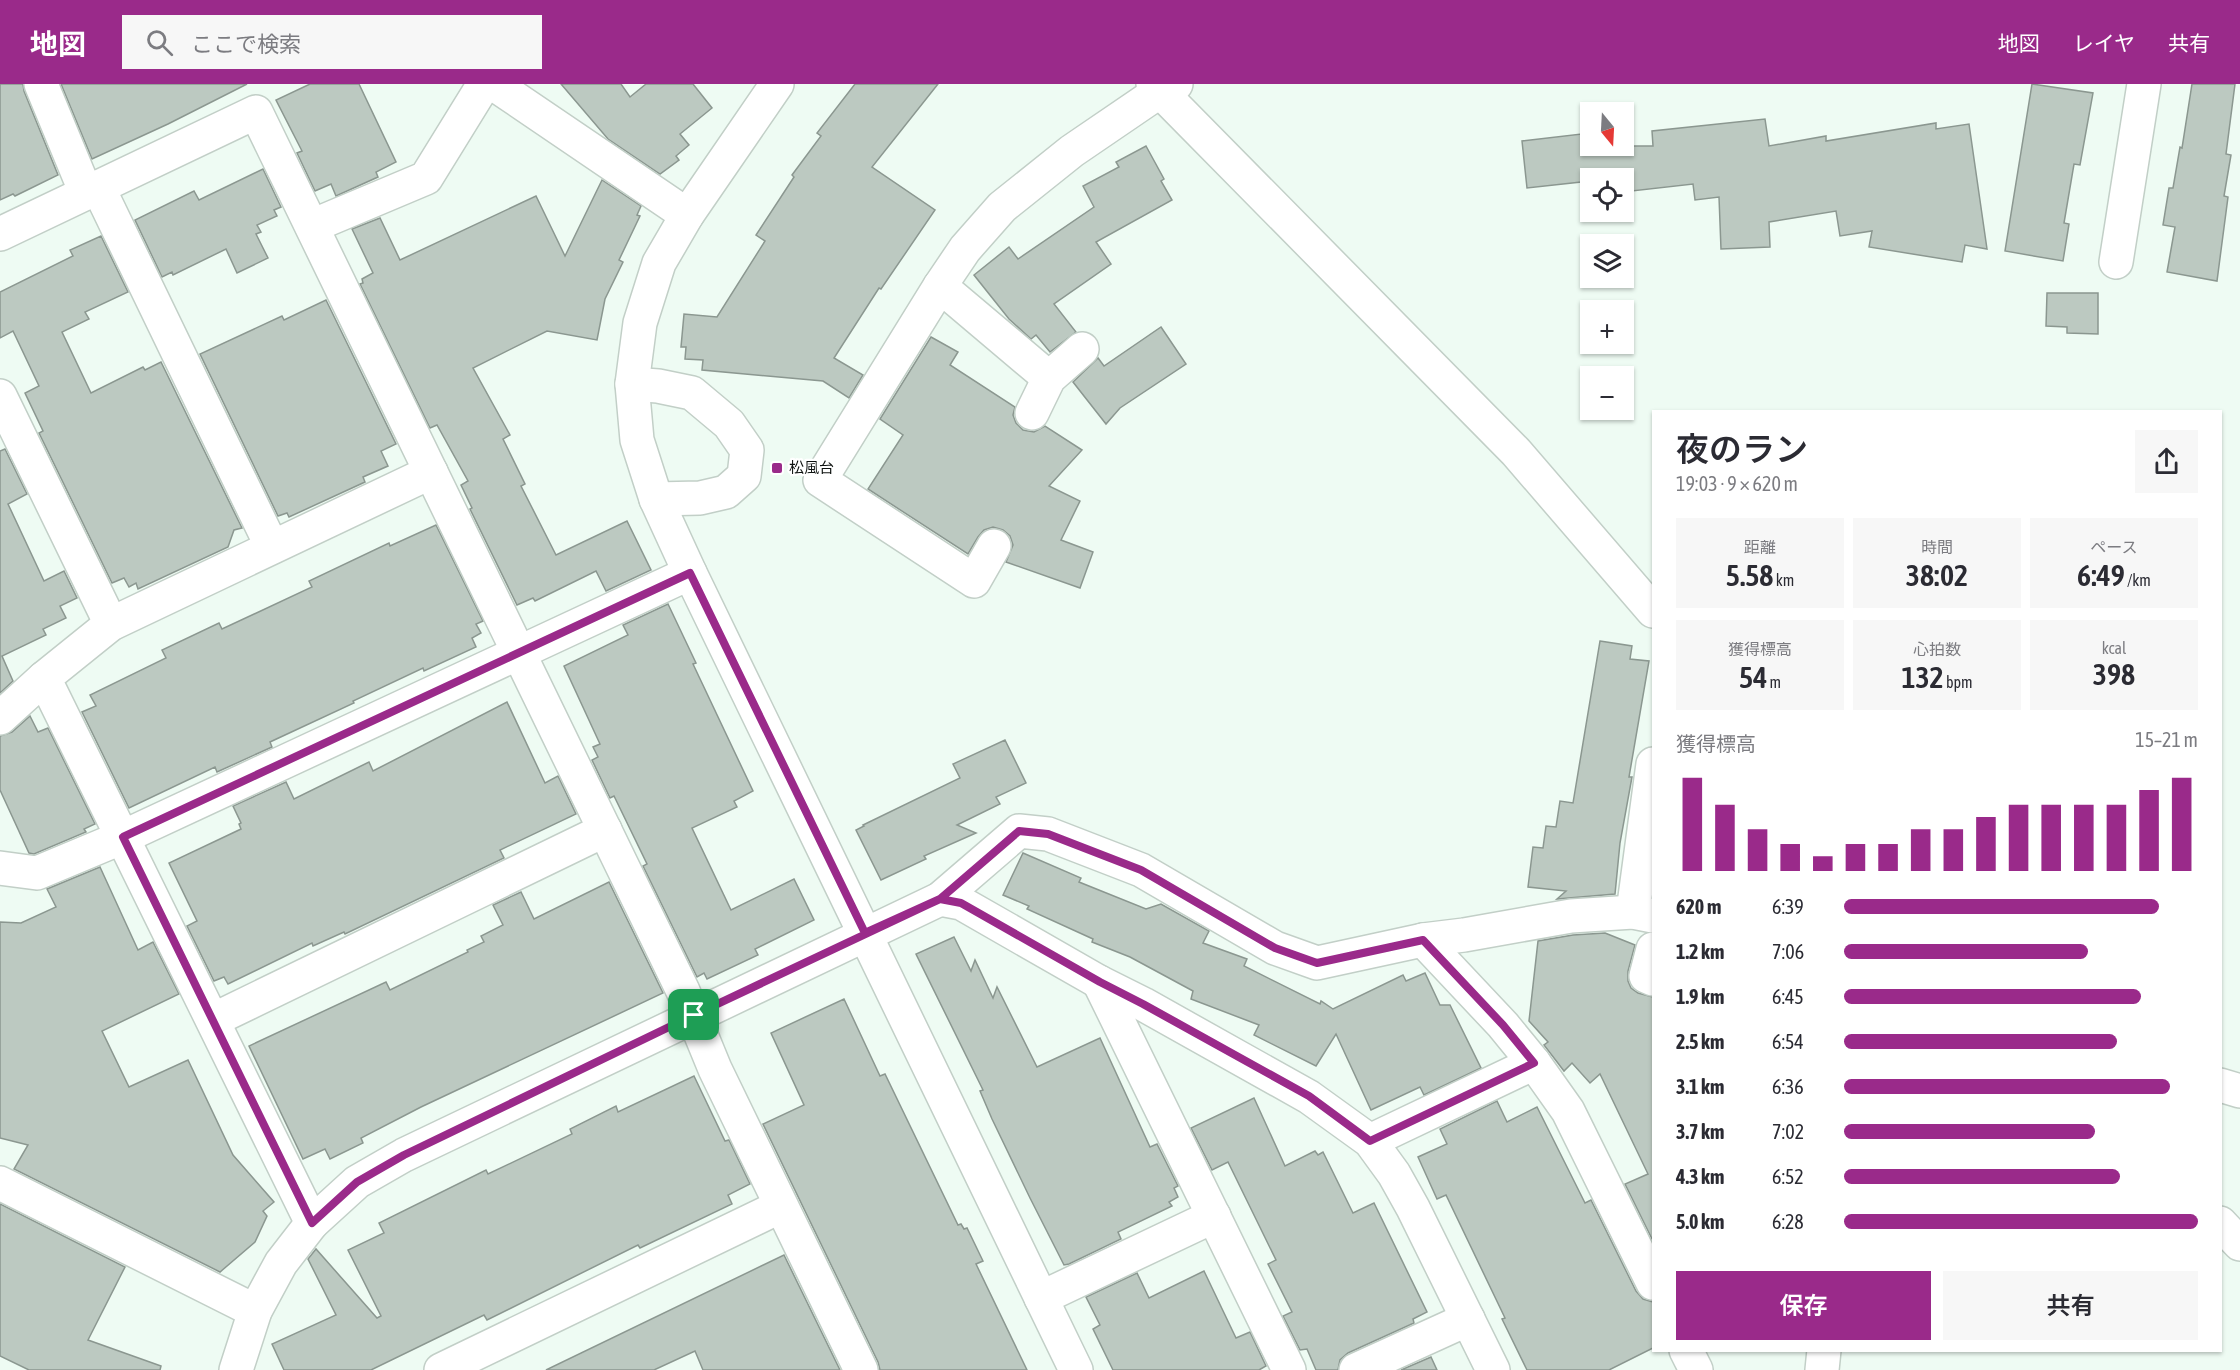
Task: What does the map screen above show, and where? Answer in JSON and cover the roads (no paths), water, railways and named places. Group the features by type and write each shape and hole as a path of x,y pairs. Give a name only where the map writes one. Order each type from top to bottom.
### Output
{"street":[{"path":"41,84 272,548"},
{"path":"312,226 426,178 484,84"},
{"path":"494,84 687,216"},
{"path":"777,84 687,216 659,263 640,323 632,384 638,440 656,499 690,573 1076,1370"},
{"path":"2116,262 2144,84"},
{"path":"994,546 974,582 820,480 965,249 1002,207 1072,151 1163,86 1516,452 1652,610"},
{"path":"0,234 256,112 694,1015 716,1069 861,1370"},
{"path":"940,286 1049,378"},
{"path":"1032,413 1049,378 1082,349"},
{"path":"632,384 658,386 692,393 729,423 747,450 744,476 726,492 700,498 656,499"},
{"path":"0,396 111,624"},
{"path":"0,718 44,678 111,624 431,472"},
{"path":"0,868 37,873 123,837 690,573"},
{"path":"44,678 312,1223"},
{"path":"236,1370 255,1311 281,1263 312,1223 357,1182 404,1155 940,899 1019,831 1048,834 1141,870 1275,948 1317,963 1423,940 1570,916 1643,914 1652,779"},
{"path":"213,1020 604,830"},
{"path":"940,899 961,903 1309,1096 1370,1141 1394,1174 1413,1208 1492,1370"},
{"path":"1423,940 1503,1025 1534,1063 1568,1111 1652,1281"},
{"path":"1652,953 1646,976 1652,979"},
{"path":"1100,982 1289,1370"},
{"path":"1370,1141 1534,1063"},
{"path":"2222,1086 2240,1091"},
{"path":"0,1183 255,1311"},
{"path":"441,1370 782,1206"},
{"path":"1041,1298 1214,1216"},
{"path":"2222,1225 2240,1244"},
{"path":"1356,1370 1468,1319"},
{"path":"1687,1352 1696,1370"},
{"path":"1822,1370 1824,1352"}],"place":[{"name":"松風台","path":"777,468"}]}
